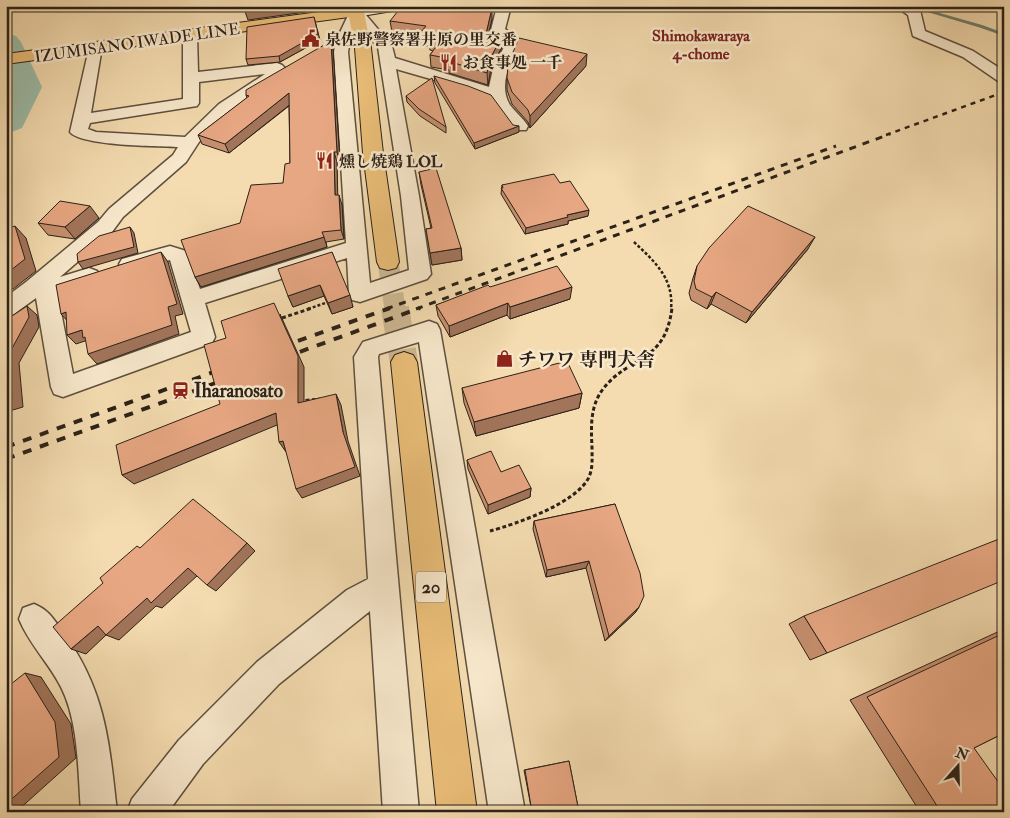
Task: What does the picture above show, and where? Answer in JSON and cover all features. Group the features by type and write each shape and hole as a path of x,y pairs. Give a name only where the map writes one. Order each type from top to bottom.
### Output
{"main road":[{"path":"388,262 373,153 363,48 355,8 398,6"},
{"name":"IZUMISANO IWADE LINE","path":"6,59 190,35 355,8"},
{"name":"20","path":"404,362 457,812"}],"street":[{"path":"504,6 498,30 510,40 512,45 498,73 498,97 501,105 520,126"},
{"path":"902,6 915,12 918,33 968,54 1004,78"},
{"path":"355,8 384,46 410,196 420,274 360,294 341,52 335,42 355,8"},
{"path":"82,119 191,103 190,35"},
{"path":"96,47 79,132 95,137 190,142"},
{"path":"387,61 475,87 498,97"},
{"path":"40,290 180,158 190,142 225,107 291,65 190,78"},
{"path":"192,299 357,247"},
{"path":"6,308 40,290 170,253 179,256 204,337 63,387 40,290"},
{"path":"401,812 382,588 366,356 371,348 430,330 507,812"},
{"path":"144,812 190,752 268,673 358,601 382,588"},
{"path":"34,619 64,662 82,697 91,738 99,812"}],"path":[{"path":"462,538 512,526 554,505 583,487 592,470 591,415 597,397 609,381 654,350 663,338 672,312 674,293 664,272 634,242"},
{"path":"282,318 360,290"},
{"path":"297,398 298,401 368,392"}],"building":[{"path":"402,6 492,8 486,34 502,36 491,57 487,73 448,61 452,59 430,55 441,40 429,39 431,35 420,33 426,26 390,21"},
{"path":"314,17 318,34 279,56 246,59 247,27"},
{"path":"519,38 587,54 530,116 528,110 512,92 507,78 508,64"},
{"path":"331,41 337,152 334,152 335,195 339,195 341,230 322,232 324,237 195,277 181,240 240,223 251,185 283,183 285,164 290,163 289,93 225,144 198,135 249,96 246,95 246,90"},
{"path":"434,76 491,95 513,125 519,126 474,143"},
{"path":"432,78 446,127 419,109 406,96"},
{"path":"436,168 461,248 430,253 426,229 432,228 419,172"},
{"path":"554,174 560,183 570,181 589,210 526,228 501,188 503,188 502,185"},
{"path":"60,201 90,206 65,227 38,223"},
{"path":"748,206 815,237 752,312 716,292 712,297 696,289 694,281 697,266 709,248"},
{"path":"15,226 25,259 6,274 6,229"},
{"path":"130,227 134,247 78,262 77,254 99,236"},
{"path":"161,252 177,304 168,307 172,325 88,354 82,330 67,335 66,312 61,314 56,285"},
{"path":"332,252 350,295 328,303 320,285 288,296 278,269"},
{"path":"557,266 572,287 510,307 508,303 449,326 436,305 488,285 490,287"},
{"path":"274,303 298,356 298,403 336,394 343,432 355,467 296,489 283,441 279,442 276,413 122,475 116,445 220,404 204,345 226,338 221,321"},
{"path":"27,306 29,317 9,354 12,398 6,400 6,320"},
{"path":"567,361 582,393 474,422 462,388"},
{"path":"491,451 501,472 519,465 531,488 488,505 467,460"},
{"path":"193,499 247,543 207,585 188,568 151,603 147,598 106,635 98,626 71,649 53,627 103,583 100,578 137,546 140,548"},
{"path":"615,504 640,573 644,596 639,607 609,636 589,561 547,570 534,521"},
{"path":"1004,537 1004,580 827,653 804,616"},
{"path":"1004,633 1004,733 974,748 1004,790 1004,812 941,812 867,697"},
{"path":"25,673 55,722 59,757 6,804 6,688"},
{"path":"569,761 579,812 532,812 525,770"}],"waterway":[{"path":"909,6 980,26 1004,35"},
{"path":"6,42 26,87 10,121 6,124"}],"tunnel":[{"path":"388,262 395,309"},
{"path":"395,308 404,362"}],"railway":[{"path":"886,135 1004,92"},
{"path":"416,309 890,134"},
{"path":"386,309 836,146"},
{"path":"281,347 390,308"},
{"path":"283,358 420,308"},
{"path":"6,447 225,368"},
{"path":"6,459 227,379"}],"place":[{"name":"泉佐野警察署井原の里交番","path":"311,39"},
{"name":"お食事処 一千","path":"449,62"},
{"name":"燻し焼鶏 LOL","path":"325,161"},
{"name":"チワワ 専門犬舎","path":"504,359"},
{"name":"Iharanosato","path":"180,390"}],"district":[{"name":"Shimokawaraya 4-chome","path":"701,44"}]}
